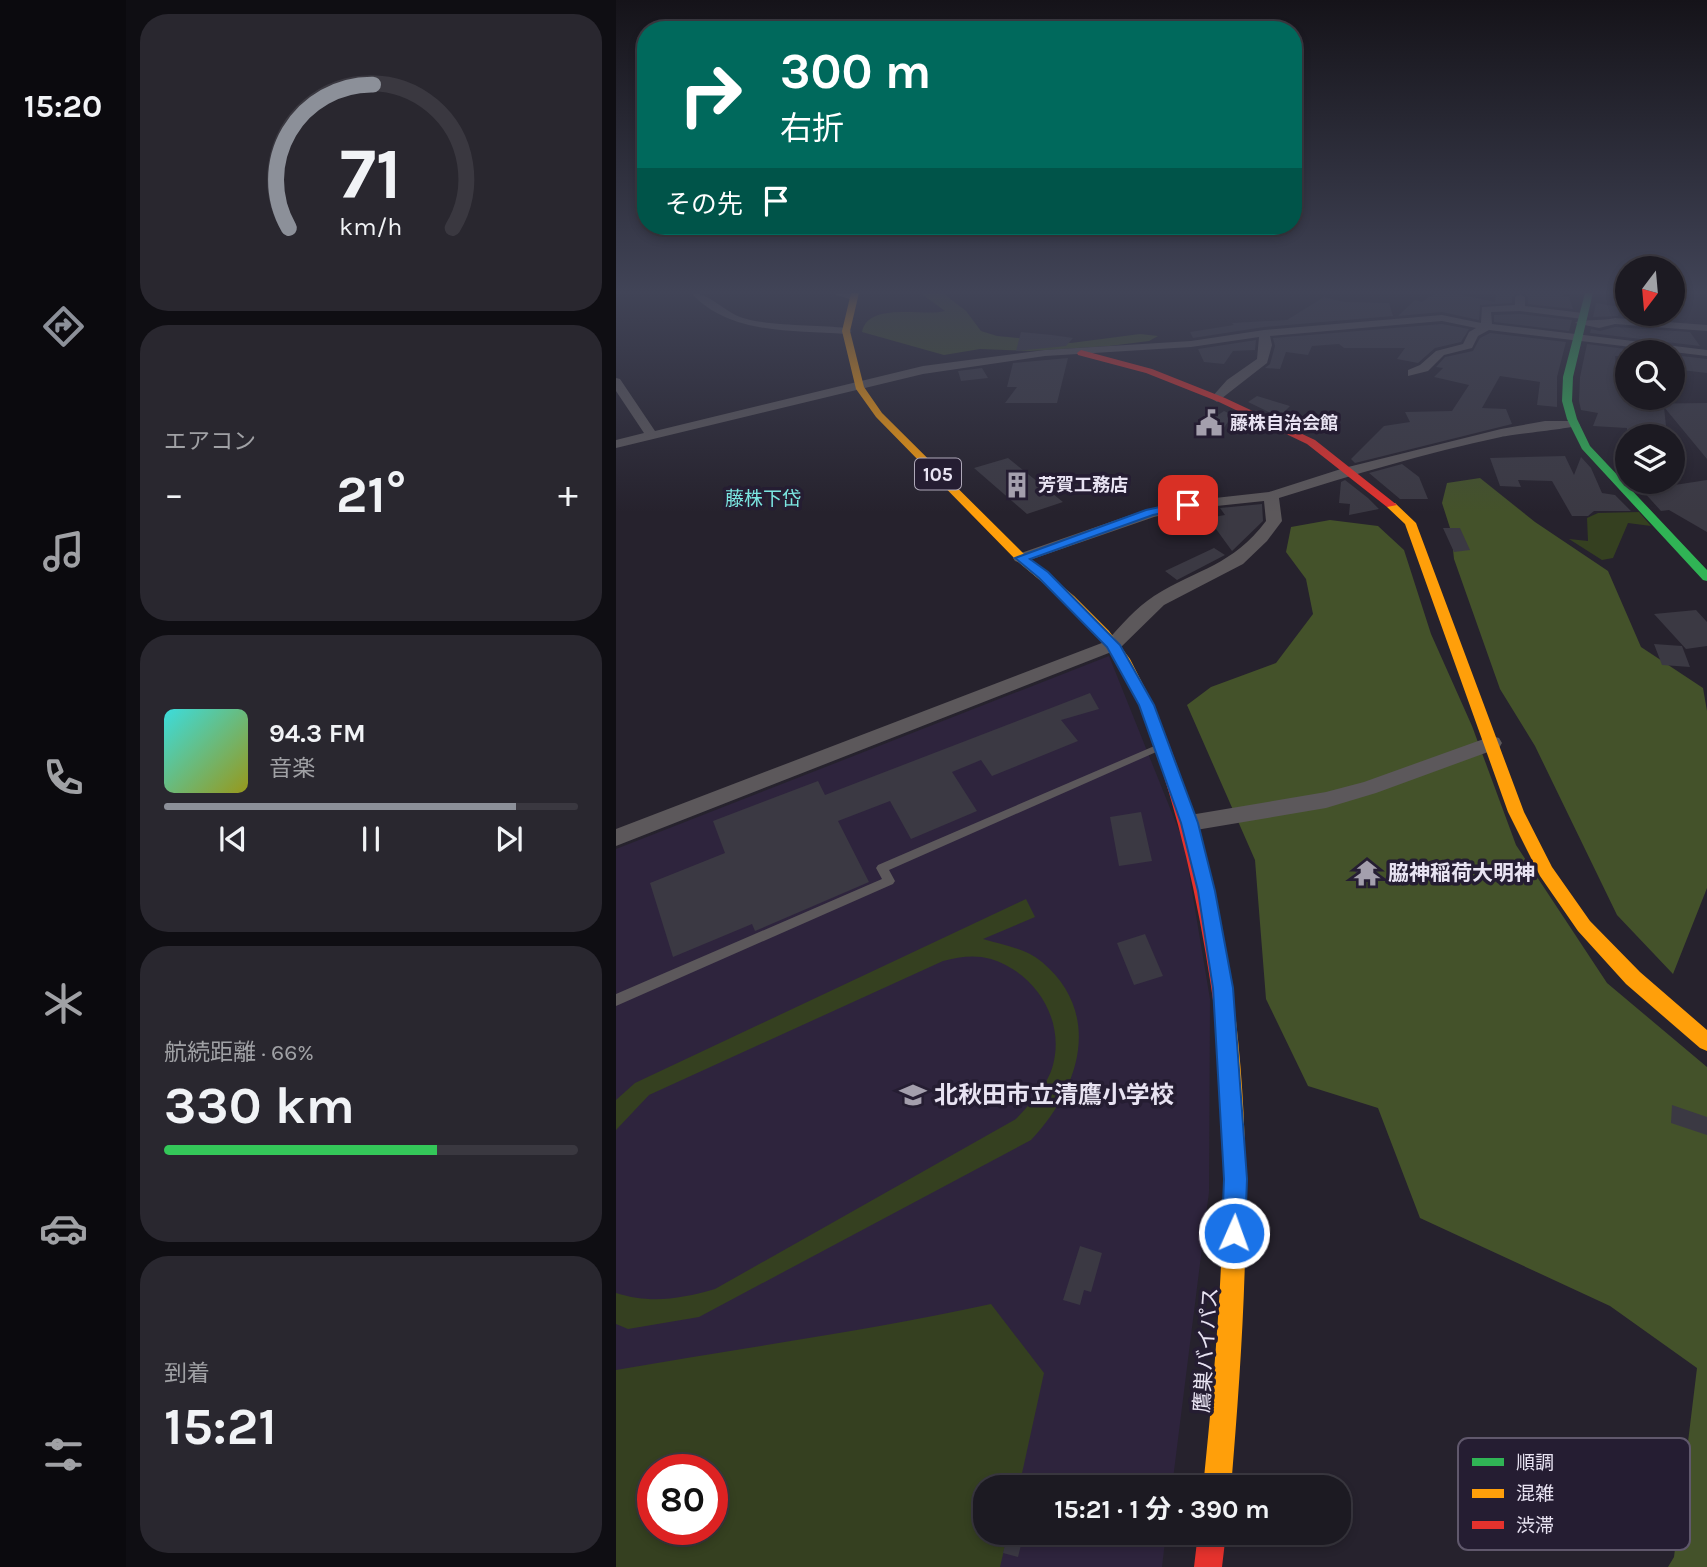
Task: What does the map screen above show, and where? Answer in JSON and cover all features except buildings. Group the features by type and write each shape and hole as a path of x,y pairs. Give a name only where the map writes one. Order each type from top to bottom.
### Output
{"main road":[{"name":"鷹巣バイパス","path":"854,366 859,387 879,415 1021,558 1044,575 1113,645 1147,705 1190,823 1206,891 1223,988 1236,1179 1232,1288 1218,1475"},
{"path":"1131,366 1217,398 1311,442 1377,492 1410,523 1493,743 1516,812 1546,871 1584,926 1633,978 1707,1042"},
{"path":"1573,366 1567,400 1573,425 1586,447 1707,577"},
{"path":"1208,1567 1211,1545"}],"street":[{"path":"616,444 923,370 951,366"},
{"path":"1217,398 1231,383 1256,366"},
{"path":"1412,373 1426,366"},
{"path":"616,382 652,436"},
{"path":"1021,558 1150,513 1188,505 1271,496 1349,471 1528,427 1573,425"},
{"path":"616,838 1113,645 1132,624 1164,597 1236,563 1258,546 1274,521 1271,496"},
{"path":"1190,823 1326,800 1369,788 1493,743"}],"lane":[{"path":"616,1000 889,881 882,868 1162,746"}],"shaded area":[{"name":"北秋田市立清鷹小学校","path":"1109,656 1184,843 1210,999 1209,1192 1174,1475 973,1475 973,1545 1165,1545 1162,1567 616,1567 616,849"}],"green space":[{"path":"1480,478 1535,522 1608,571 1641,647 1703,688 1707,711 1707,888 1673,974 1617,915 1535,746 1500,689 1454,559 1451,531 1442,503 1447,483"},
{"path":"1639,512 1651,526 1628,523 1613,558 1602,560 1569,539 1588,541 1587,518 1598,513"},
{"path":"1330,520 1378,526 1404,550 1431,634 1472,726 1516,845 1607,983 1707,1067 1707,1567 1668,1567 1675,1550 1690,1550 1688,1438 1697,1368 1610,1306 1420,1218 1378,1108 1308,1086 1266,999 1255,860 1187,705 1211,687 1276,663 1313,614 1306,579 1286,552 1291,527"},
{"path":"1026,899 1035,917 983,939 1021,950 1042,962 1061,983 1073,1005 1078,1028 1078,1052 1072,1075 1062,1098 1031,1140 699,1317 628,1329 616,1324 616,1293 666,1299 715,1289 1016,1119 1038,1094 1051,1072 1056,1048 1055,1031 1043,1000 1021,975 991,959 961,957 943,961 649,1095 616,1130 616,1100 635,1083"},
{"path":"991,1304 1044,1373 1022,1475 973,1475 973,1545 1005,1545 1000,1567 616,1567 616,1370 851,1331"}],"traffic: fast":[{"path":"1571,366 1567,401 1572,419 1586,447 1707,577"}],"traffic: slow":[{"path":"854,366 859,387 879,415 1021,558 1070,599 1104,634 1123,659 1143,698"},
{"path":"1391,505 1410,523 1516,812 1546,871 1584,926 1633,978 1707,1042"},
{"path":"1218,1475 1235,1254 1235,1137 1226,1021"}],"traffic: jam":[{"path":"1131,366 1222,400 1311,442 1391,505"},
{"path":"1143,698 1173,776 1196,856 1226,1021"},
{"path":"1208,1567 1211,1545"}],"place":[{"name":"藤株自治会館","path":"1209,423"},
{"name":"芳賀工務店","path":"1017,485"},
{"name":"脇神稲荷大明神","path":"1367,873"},
{"name":"北秋田市立清鷹小学校","path":"913,1095"}],"district":[{"name":"藤株下岱","path":"763,498"}],"route":[{"path":"1188,505 1150,513 1021,558 1044,575 1113,645 1125,663 1147,705 1190,823 1206,891 1223,988 1236,1179 1234,1233"}]}
